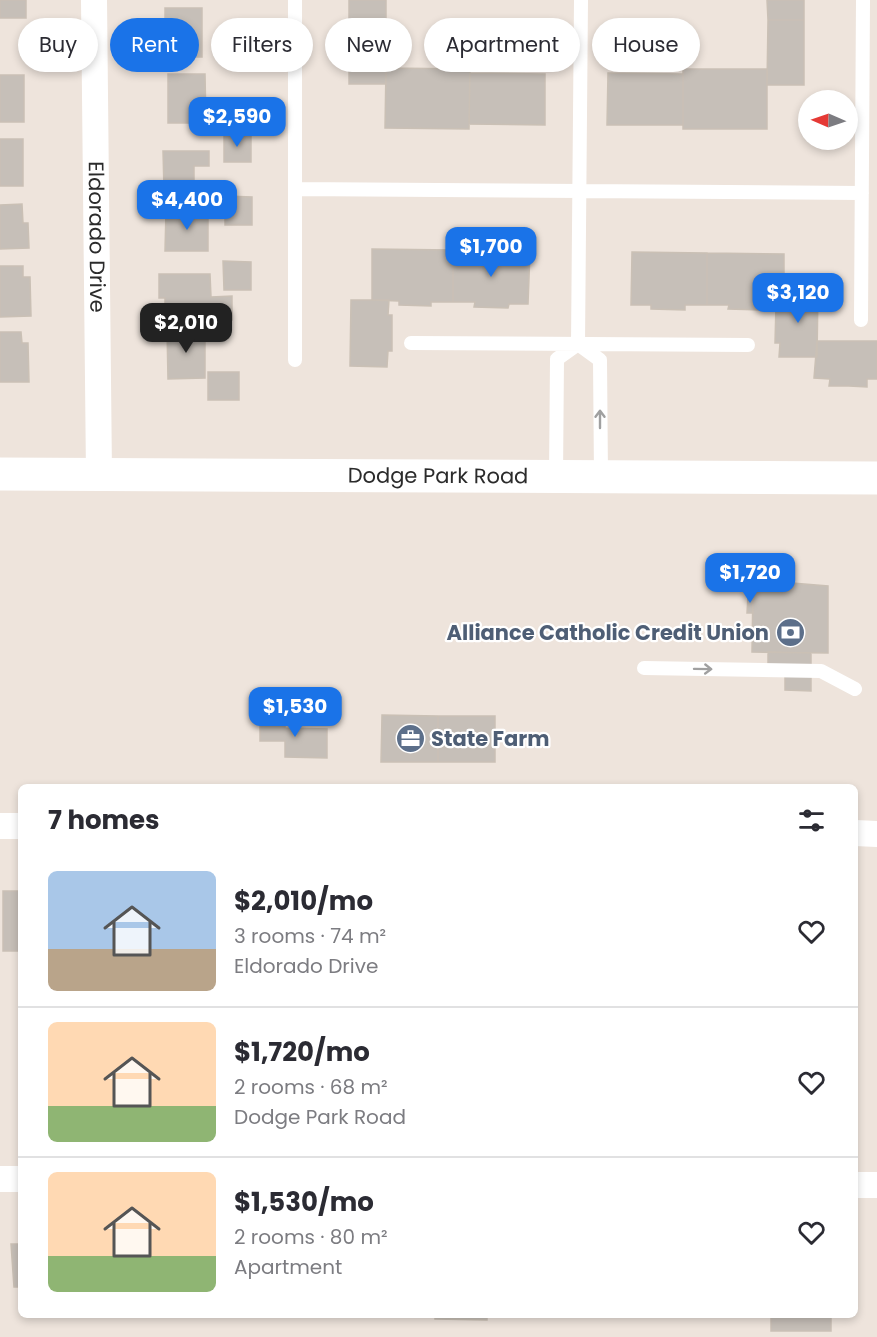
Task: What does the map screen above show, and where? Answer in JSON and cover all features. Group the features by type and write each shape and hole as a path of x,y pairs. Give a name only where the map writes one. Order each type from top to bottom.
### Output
{"street":[{"name":"Eldorado Drive","path":"94,0 99,474"},
{"name":"Dodge Park Road","path":"0,474 877,478"},
{"path":"0,826 18,826"},
{"path":"858,833 877,834"},
{"path":"0,1179 18,1179"},
{"path":"858,1185 877,1185"}],"lane":[{"path":"294,0 295,360"},
{"path":"578,344 581,0"},
{"path":"861,320 863,0"},
{"path":"295,189 862,193"},
{"path":"411,343 748,345"},
{"path":"556,477 557,359 578,344"},
{"path":"578,344 600,360 601,477"},
{"path":"644,668 821,671 855,689"}],"building":[{"path":"0,0 26,0 26,18 0,18"},
{"path":"349,0 386,0 386,18 349,18"},
{"path":"767,0 804,0 804,20 768,20"},
{"path":"165,8 202,8 202,57 199,57 199,18 165,18"},
{"path":"768,20 804,20 804,85 767,85"},
{"path":"412,68 424,68 424,72 470,72 469,129 385,128 386,72 412,72"},
{"path":"700,69 767,69 767,129 683,129 683,72 700,72"},
{"path":"349,72 386,72 386,84 349,84"},
{"path":"470,73 545,74 545,125 469,124"},
{"path":"608,73 683,74 683,125 607,125"},
{"path":"168,74 205,74 206,123 168,123"},
{"path":"0,75 24,75 24,122 0,122"},
{"path":"224,133 251,133 251,162 224,162"},
{"path":"0,139 23,139 23,186 0,186"},
{"path":"163,151 209,151 209,166 194,166 194,189 164,189"},
{"path":"225,196 252,197 252,225 225,225"},
{"path":"22,204 23,223 28,223 29,248 0,249 0,205"},
{"path":"166,211 208,211 208,251 165,251"},
{"path":"372,249 453,250 453,302 431,302 431,306 399,305 399,301 372,300"},
{"path":"453,250 530,251 528,304 509,304 508,308 474,307 475,302 453,302"},
{"path":"632,252 707,253 707,305 685,305 685,310 651,309 651,305 631,305"},
{"path":"707,253 784,254 784,305 761,305 761,310 728,309 729,305 707,305"},
{"path":"223,261 251,262 251,290 224,290"},
{"path":"0,266 23,266 23,277 30,277 31,316 0,317"},
{"path":"159,274 210,274 211,297 232,296 232,320 165,320 165,298 159,298"},
{"path":"784,290 818,291 817,357 779,357 780,343 775,343 776,305 784,305"},
{"path":"351,300 389,300 388,315 392,315 392,351 388,351 387,367 350,366"},
{"path":"167,329 205,329 205,378 168,379"},
{"path":"0,332 21,332 22,343 28,343 29,382 0,382"},
{"path":"817,341 877,341 877,379 867,379 867,387 829,386 830,379 814,378"},
{"path":"208,372 239,372 239,400 208,400"},
{"name":"Alliance Catholic Credit Union","path":"768,581 828,586 828,653 752,652 753,585 768,585"},
{"path":"748,595 753,595 753,613 747,613"},
{"path":"768,652 811,653 811,691 785,690 785,665 768,665"},
{"name":"State Farm","path":"382,715 438,716 438,762 381,762"},
{"path":"438,716 495,716 495,762 438,762"},
{"path":"260,717 285,717 285,728 327,729 327,758 285,757 285,741 260,741"},
{"path":"3,891 18,891 18,951 3,951"},
{"path":"11,1244 18,1244 18,1287 14,1287"},
{"path":"487,1318 487,1320 435,1319"},
{"path":"771,1318 831,1318 831,1331 771,1331"}],"place":[{"name":"Alliance Catholic Credit Union","path":"790,633"},
{"name":"State Farm","path":"410,739"}]}
